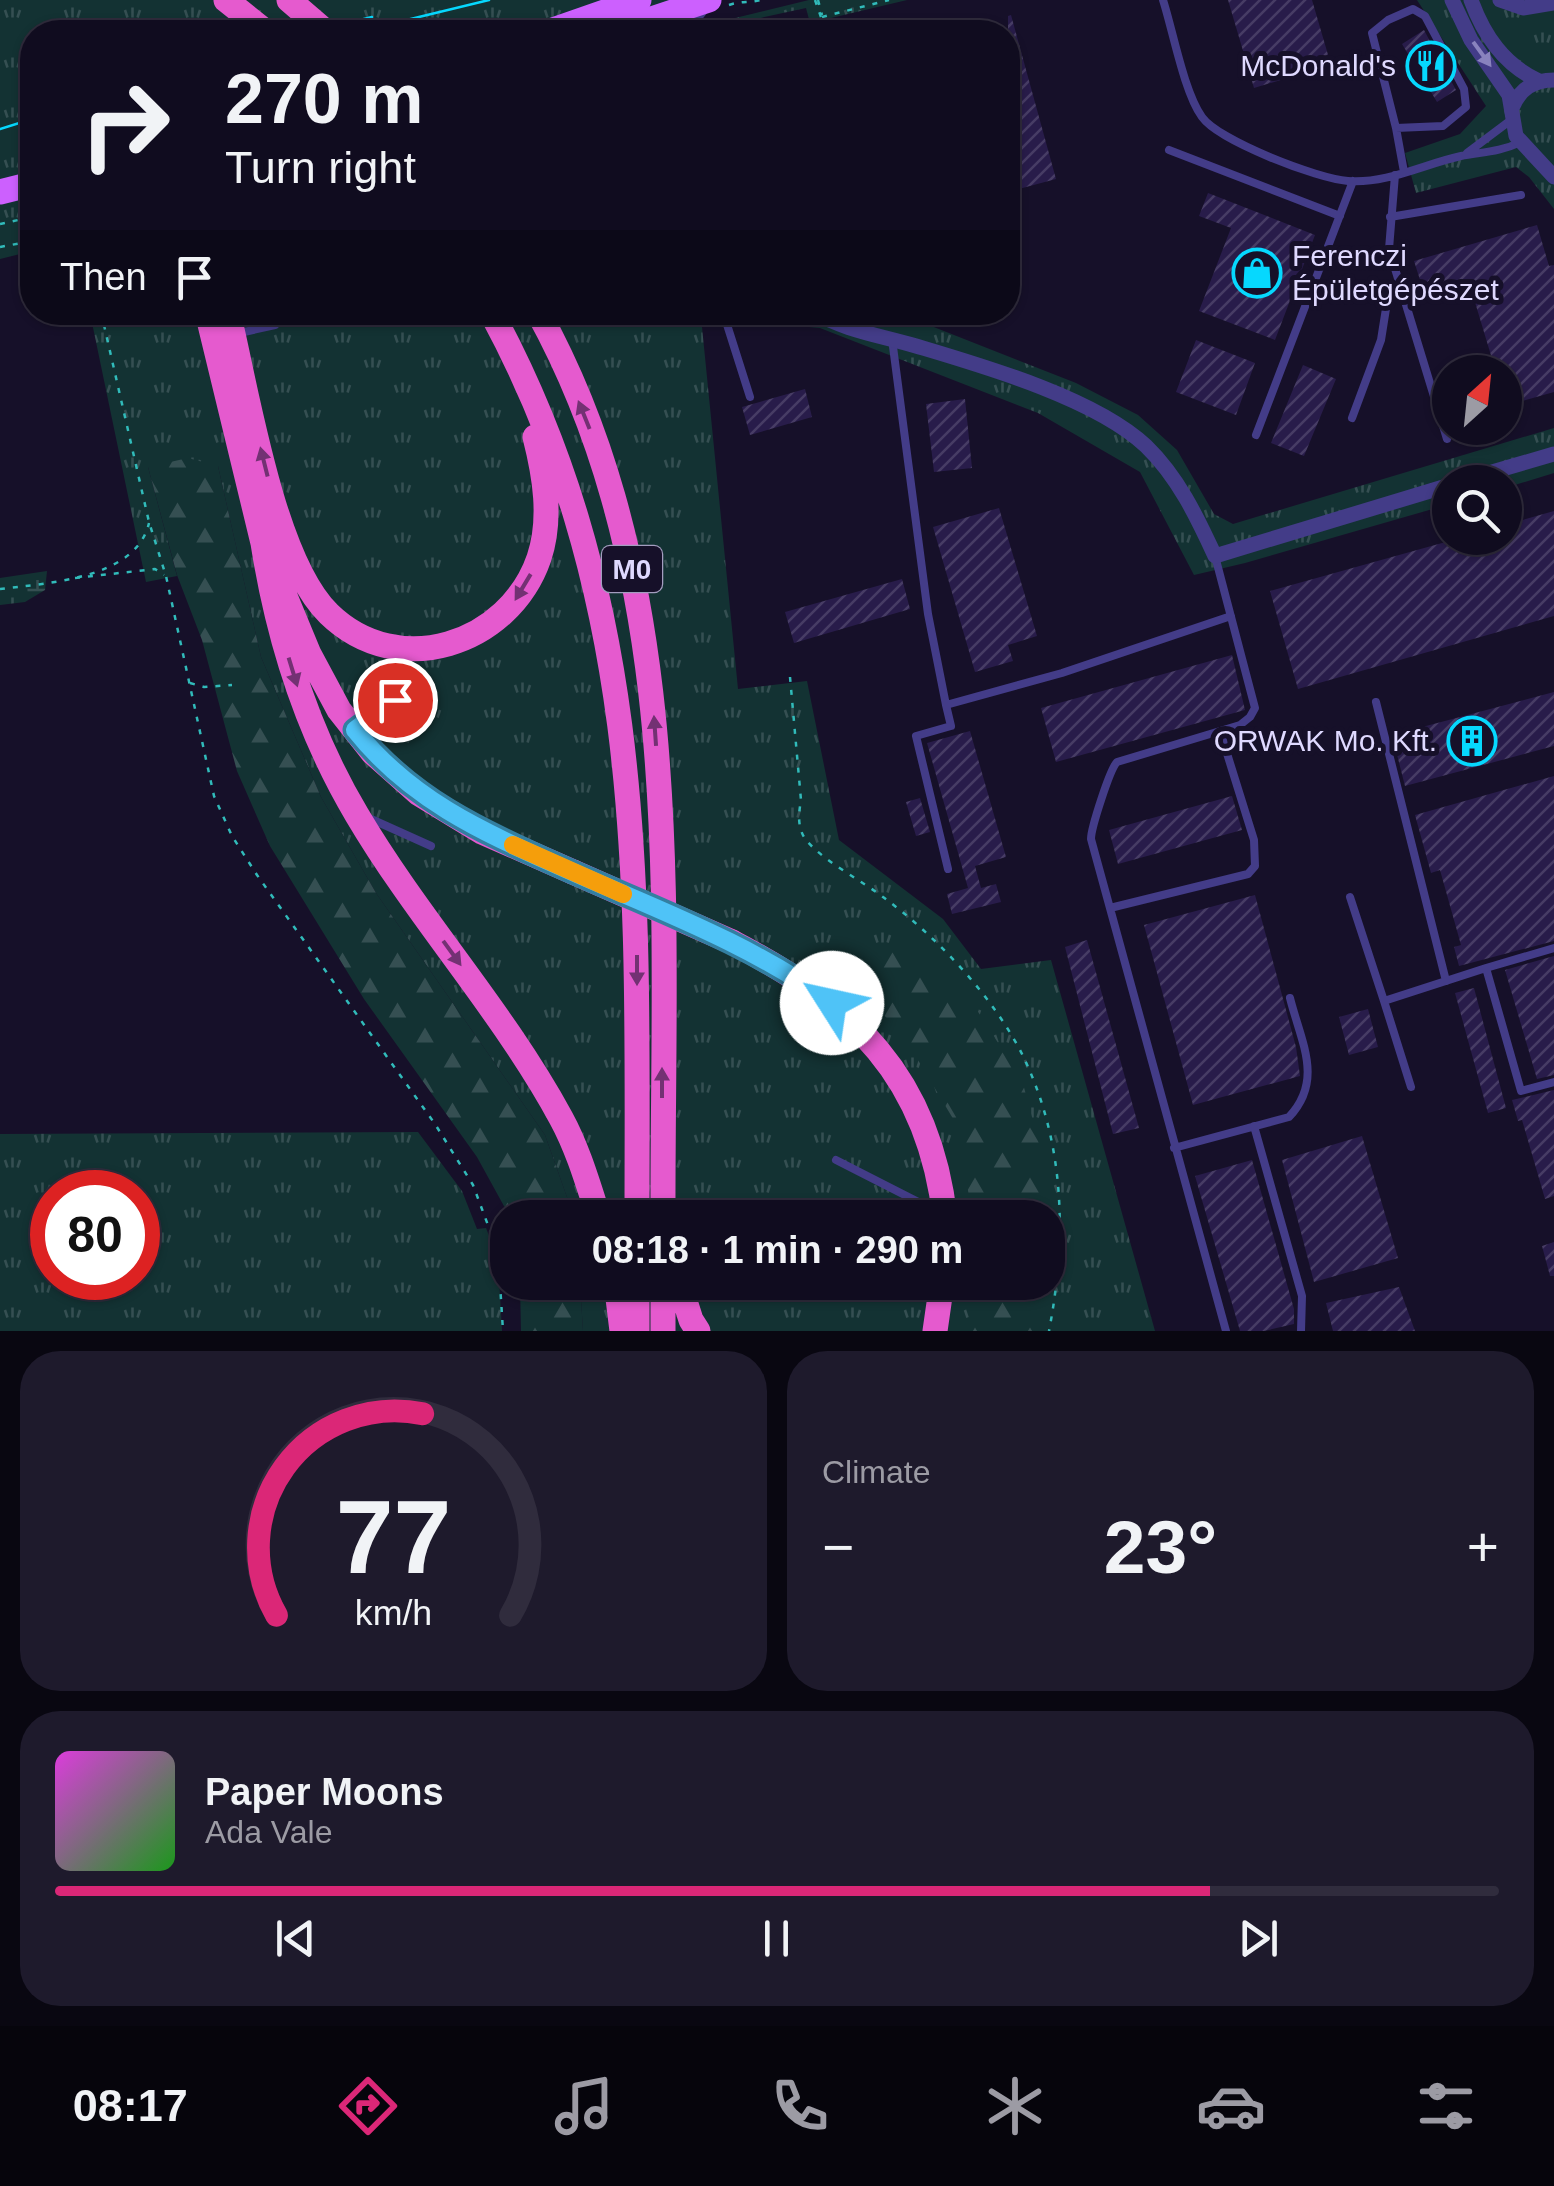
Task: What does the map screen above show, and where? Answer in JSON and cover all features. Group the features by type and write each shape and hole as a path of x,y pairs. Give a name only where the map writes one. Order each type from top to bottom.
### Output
{"highway":[{"path":"226,0 251,20"},
{"path":"289,0 312,20"},
{"path":"211,325 300,630 322,680 355,730 396,774 448,813 732,942 805,983 832,1003 876,1047 903,1085 922,1120 943,1200"},
{"path":"230,325 271,533 272,602 295,680 328,762 356,813 534,1072 563,1121 592,1200"},
{"name":"M0","path":"498,325 545,426 574,505 595,583 617,693 627,764 634,872 637,1200"},
{"name":"M0","path":"544,325 602,461 645,632 661,828 664,1200"},
{"path":"271,533 316,600 356,635 394,648 434,648 474,635 504,615 538,560 546,516 542,466 509,346"},
{"path":"618,1300 622,1331"},
{"path":"637,1300 637,1331"},
{"path":"663,1300 663,1331"},
{"path":"684,1300 698,1331"},
{"path":"920,1331 936,1320"}],"main road":[{"path":"582,20 639,0"},
{"path":"648,20 708,0"}],"street":[{"path":"694,20 708,0"},
{"path":"1452,0 1471,40 1502,82 1528,147 1554,177"},
{"path":"1470,0 1502,56 1520,71 1549,79"},
{"path":"1500,0 1522,8 1554,3"},
{"path":"1512,114 1524,90 1549,79"},
{"path":"1528,147 1554,155"},
{"path":"853,325 1026,383 1122,428 1165,466 1192,507 1215,556 1432,490"},
{"path":"1516,465 1554,454"}],"lane":[{"path":"1163,0 1194,104 1210,127 1276,158 1330,178 1353,182 1464,156 1528,147"},
{"path":"1396,128 1442,126 1459,116 1468,98 1424,16 1413,8 1372,34 1396,128 1399,174 1390,217 1390,249 1432,393"},
{"path":"1464,156 1512,114"},
{"path":"1170,150 1340,216"},
{"path":"1256,435 1353,182"},
{"path":"1390,217 1521,195"},
{"path":"1352,418 1381,340 1388,296 1398,286"},
{"path":"727,325 750,397"},
{"path":"892,338 928,614 951,726 916,736 948,869"},
{"path":"1215,556 1255,708 1240,725 1118,762 1110,769 1091,839 1226,1331"},
{"path":"946,705 1062,674 1231,616"},
{"path":"355,730 395,700"},
{"path":"1376,702 1446,981"},
{"path":"1110,908 1248,874 1255,866 1254,840 1220,731"},
{"path":"356,813 431,846"},
{"path":"1350,897 1411,1087"},
{"path":"1384,1001 1554,948"},
{"path":"1486,968 1522,1092 1554,1082"},
{"path":"1174,1148 1289,1117 1306,1094 1311,1078 1290,998"},
{"path":"1254,1126 1302,1296 1304,1329"},
{"path":"836,1160 912,1200"}],"path":[{"path":"816,0 822,17 889,0"},
{"path":"104,325 149,522 166,576 214,796 232,836 435,1124 472,1186 498,1252 503,1331"},
{"path":"57,580 116,566 145,539 149,522"},
{"path":"0,589 154,569 166,576"},
{"path":"790,677 802,835 908,916 958,965 1021,1052 1043,1101 1060,1188 1061,1223 1050,1331"},
{"path":"189,682 204,687 232,685"}],"green space":[{"path":"0,0 687,0 695,20 20,20 20,254 0,259"},
{"path":"809,0 907,0 823,20 809,20 806,8 751,20 727,20"},
{"path":"1417,0 1554,0 1554,209 1516,167 1416,193 1405,153 1460,134 1486,106"},
{"path":"92,325 702,325 738,689 807,681 839,840 943,919 981,969 1051,960 1155,1331 583,1331 581,1300 1065,1300 1065,1200 568,1200 545,1135 376,893 321,797 261,657 218,466 148,467 177,576 146,582"},
{"path":"788,325 929,325 1076,383 1138,415 1177,450 1214,514 1233,524 1497,445 1522,445 1522,438 1554,428 1554,473 1522,483 1522,465 1432,465 1432,509 1194,575 1140,472 1038,413 820,328"},
{"path":"188,458 218,466 261,657 321,797 376,893 545,1135 568,1200 501,1200 477,1157 364,999 270,846 237,771 202,640 177,575 148,467"},
{"path":"47,571 45,590 25,602 0,605 0,578"},
{"path":"916,945 973,1004 1022,1080 1050,1184 1050,1200 970,1200 955,1122 906,1040 846,972 844,958"},
{"path":"418,1132 462,1191 477,1229 486,1228 490,1238 490,1300 500,1300 502,1331 0,1331 0,1134"},
{"path":"520,1300 581,1300 583,1331 521,1331"},
{"path":"972,1300 1045,1300 1040,1331 967,1331"}],"building":[{"path":"1228,0 1312,0 1331,65 1254,88"},
{"name":"McDonald's","path":"1424,30 1456,90 1437,102 1402,44"},
{"path":"1020,48 1056,179 1020,189"},
{"name":"Ferenczi Épületgépészet","path":"1208,193 1315,235 1275,340 1199,311 1231,228 1199,216"},
{"path":"1537,225 1549,266 1554,265 1554,392 1522,401 1522,355 1491,355 1471,289 1427,302 1414,261"},
{"path":"1196,340 1255,363 1236,415 1176,392"},
{"path":"1303,365 1336,379 1304,456 1271,443"},
{"path":"805,389 812,417 750,435 742,407"},
{"path":"965,399 972,468 934,472 926,404"},
{"path":"999,508 1037,636 1008,645 1013,661 975,672 933,527"},
{"path":"1554,511 1554,616 1298,689 1270,591 1432,546 1432,555 1522,555 1522,520"},
{"path":"902,579 910,609 794,643 785,612"},
{"path":"1232,655 1245,710 1056,762 1041,708"},
{"name":"ORWAK Mo. Kft.","path":"1554,692 1554,746 1405,786 1392,735"},
{"path":"970,731 1006,857 975,866 981,888 996,884 1001,902 952,914 947,894 968,888 927,743"},
{"path":"1554,776 1554,941 1459,966 1454,947 1461,945 1440,870 1431,873 1415,815"},
{"path":"1232,796 1242,830 1118,864 1109,830"},
{"path":"920,798 930,832 916,836 906,802"},
{"path":"1255,895 1296,1047 1300,1076 1193,1105 1144,925"},
{"path":"1087,940 1139,1128 1113,1134 1065,947"},
{"path":"1554,956 1554,1075 1537,1079 1505,970"},
{"path":"1474,988 1506,1108 1488,1113 1455,993"},
{"path":"1368,1009 1378,1047 1349,1055 1339,1017"},
{"path":"1554,1090 1554,1196 1545,1199 1522,1120 1518,1121 1512,1100"},
{"path":"1362,1136 1398,1258 1314,1282 1282,1160"},
{"path":"1252,1160 1294,1309 1294,1324 1264,1331 1240,1331 1195,1176"},
{"path":"1554,1242 1554,1276 1550,1276 1542,1246"},
{"path":"1399,1287 1415,1331 1333,1331 1326,1303"}],"tram line":[{"path":"406,20 489,0"},
{"path":"360,20 372,17"},
{"path":"0,129 20,123"}],"slow traffic":[{"path":"513,845 623,894"}],"place":[{"name":"McDonald's","path":"1431,66"},
{"name":"Ferenczi Épületgépészet","path":"1257,273"},
{"name":"ORWAK Mo. Kft.","path":"1472,741"}],"route":[{"path":"395,700 355,730 396,774 448,813 482,832 732,942 805,983 832,1003"}]}
